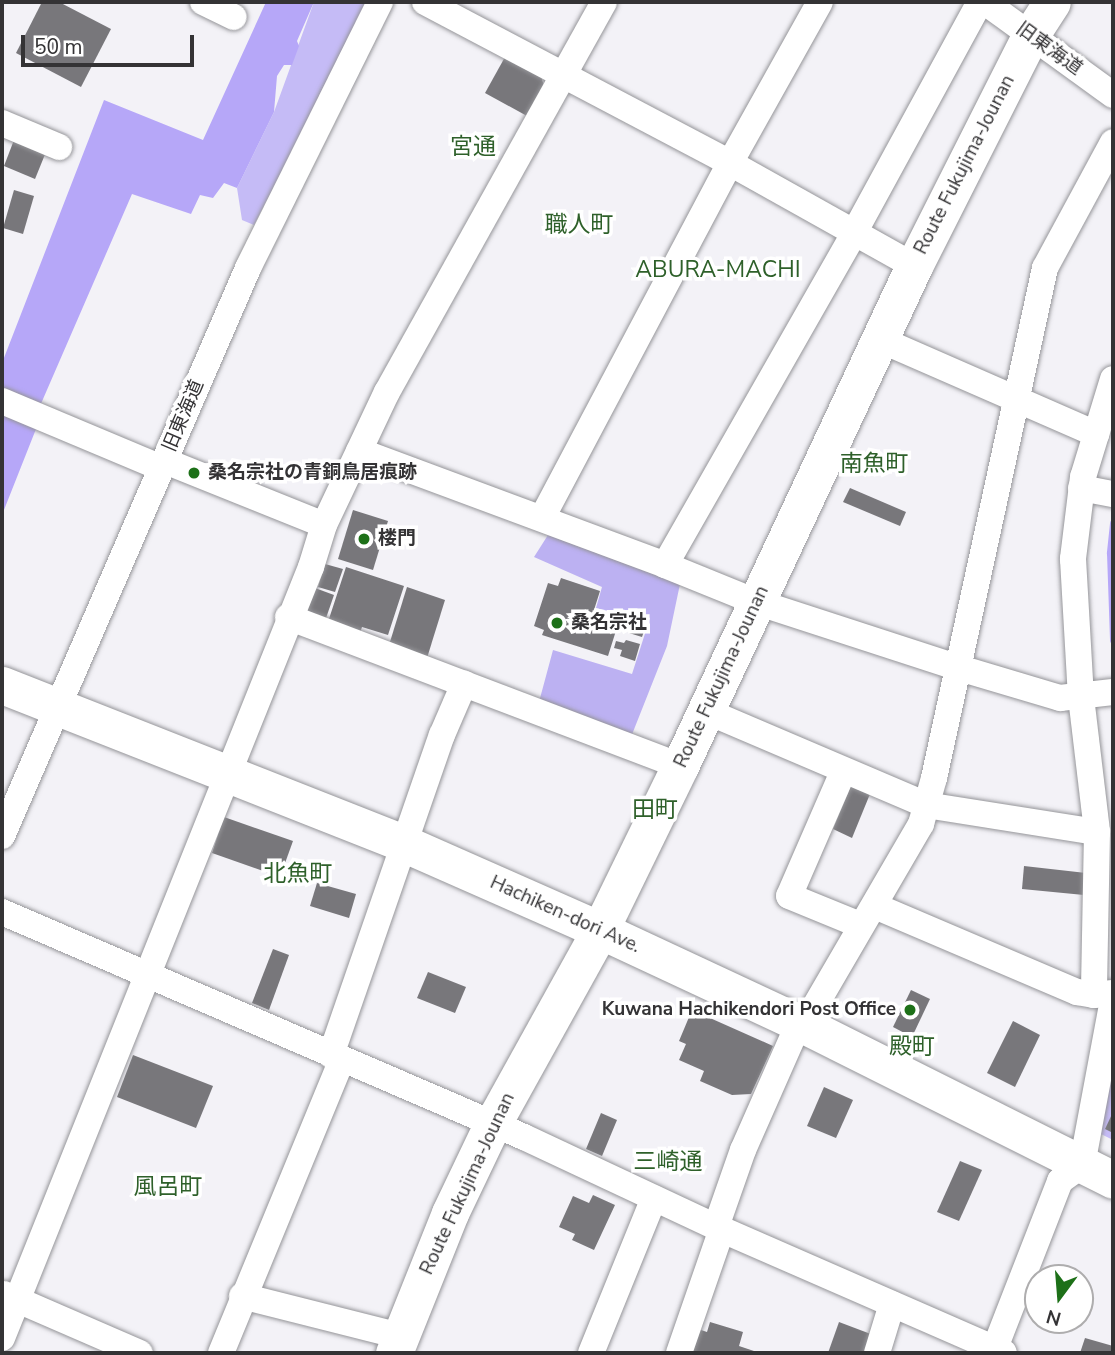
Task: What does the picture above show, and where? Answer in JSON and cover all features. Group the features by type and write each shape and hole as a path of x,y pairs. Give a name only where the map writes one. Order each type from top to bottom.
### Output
{"main road":[{"name":"Route Fukujima-Jounan","path":"397,1345 450,1213 492,1125 600,930 706,711 914,265 1030,36 1052,2"},
{"name":"Hachiken-dori Ave.","path":"2,685 405,844 600,930 802,1024 1097,1172"}],"street":[{"path":"203,2 233,17"},
{"name":"旧東海道","path":"2,836 248,268 380,2"},
{"path":"425,2 730,163 914,265"},
{"path":"2,1338 10,1297 147,975 288,617 311,567 324,525 387,391 604,2"},
{"path":"542,518 730,163 820,2"},
{"path":"665,565 982,2"},
{"name":"旧東海道","path":"982,2 1113,95"},
{"path":"2,124 59,147"},
{"path":"678,1353 743,1150 802,1024 921,824 1018,401 1045,268 1113,142"},
{"path":"881,340 1096,434"},
{"path":"2,912 524,1137 719,1228 997,1352 1060,1181 1097,1172 1107,996 1097,832 1095,694 1073,559 1081,488 1113,379"},
{"path":"2,401 41,419 324,525"},
{"path":"359,451 542,518 756,602 1060,698 1095,694"},
{"path":"1081,488 1111,493"},
{"path":"288,617 680,766"},
{"path":"220,1353 336,1057 442,735 464,684"},
{"path":"706,711 843,772 926,805 1097,832"},
{"path":"843,772 789,896 868,916 1077,992 1107,996"},
{"path":"591,1353 654,1198"},
{"path":"242,1296 397,1345"},
{"path":"10,1297 140,1353"},
{"path":"877,1353 892,1304"}],"shaded area":[{"path":"266,2 314,2 297,41 299,46 292,65 284,65 277,76 274,112 237,188 224,183 213,198 200,195 191,214 132,194 40,406 36,429 2,515 2,363 104,100 203,140"},
{"path":"314,2 369,2 254,225 242,220 237,188 274,112"},
{"path":"548,535 680,584 667,646 631,737 539,702 553,650 632,674 650,618 622,609 620,615 596,608 602,587 534,557"},
{"path":"1113,1050 1113,1140 1099,1133"}],"building":[{"path":"42,2 59,2 111,29 81,87 16,53"},
{"path":"505,57 541,76 544,86 527,116 485,93"},
{"path":"14,140 46,152 35,179 4,166"},
{"path":"14,190 34,196 23,234 3,228"},
{"path":"850,488 906,512 900,526 843,502"},
{"name":"楼門","path":"353,510 388,521 373,570 338,559"},
{"path":"325,564 343,569 335,592 318,587"},
{"path":"346,567 404,586 388,635 362,627 358,638 326,628"},
{"path":"561,578 600,591 594,610 620,618 608,656 542,635 544,630 534,626 548,583 558,586"},
{"path":"407,587 445,600 427,658 389,645"},
{"path":"315,588 334,595 325,621 306,615"},
{"path":"635,616 648,619 642,637 629,633 631,628 622,625 624,617 634,620"},
{"path":"626,640 640,644 635,661 620,656 622,650 614,648 616,641 624,643"},
{"path":"851,786 870,794 852,838 833,829"},
{"path":"224,817 293,841 280,877 212,853"},
{"path":"1024,866 1086,873 1084,895 1022,889"},
{"path":"317,883 356,894 349,918 310,906"},
{"path":"273,949 289,955 269,1010 252,1003"},
{"path":"428,972 466,987 455,1013 417,998"},
{"path":"911,990 930,999 912,1037 893,1027"},
{"path":"692,1010 773,1046 751,1094 732,1095 700,1081 704,1071 679,1060 686,1044 679,1041"},
{"path":"1013,1021 1040,1035 1015,1087 987,1073"},
{"path":"133,1055 213,1086 196,1128 117,1097"},
{"path":"824,1087 853,1100 836,1138 807,1126"},
{"path":"1113,1112 1113,1133 1105,1129"},
{"path":"601,1113 617,1120 602,1156 586,1149"},
{"path":"960,1161 982,1170 959,1221 937,1212"},
{"path":"593,1195 615,1205 594,1250 572,1240 575,1234 559,1227 573,1196 589,1203"},
{"path":"710,1322 743,1332 739,1346 760,1353 690,1353 698,1329 707,1332"},
{"path":"839,1322 876,1336 870,1353 828,1353"},
{"path":"1085,1338 1113,1346 1113,1353 1080,1353"}],"waterway":[{"path":"1113,523 1110,553 1113,640"}],"place":[{"name":"桑名宗社の青銅鳥居痕跡","path":"194,473"},
{"name":"楼門","path":"364,539"},
{"name":"桑名宗社","path":"557,623"},
{"name":"Kuwana Hachikendori Post Office","path":"910,1010"}],"district":[{"name":"宮通","path":"473,147"},
{"name":"職人町","path":"579,225"},
{"name":"ABURA-MACHI","path":"718,270"},
{"name":"南魚町","path":"874,464"},
{"name":"田町","path":"655,810"},
{"name":"北魚町","path":"298,874"},
{"name":"殿町","path":"912,1047"},
{"name":"三崎通","path":"668,1162"},
{"name":"風呂町","path":"168,1187"}]}
